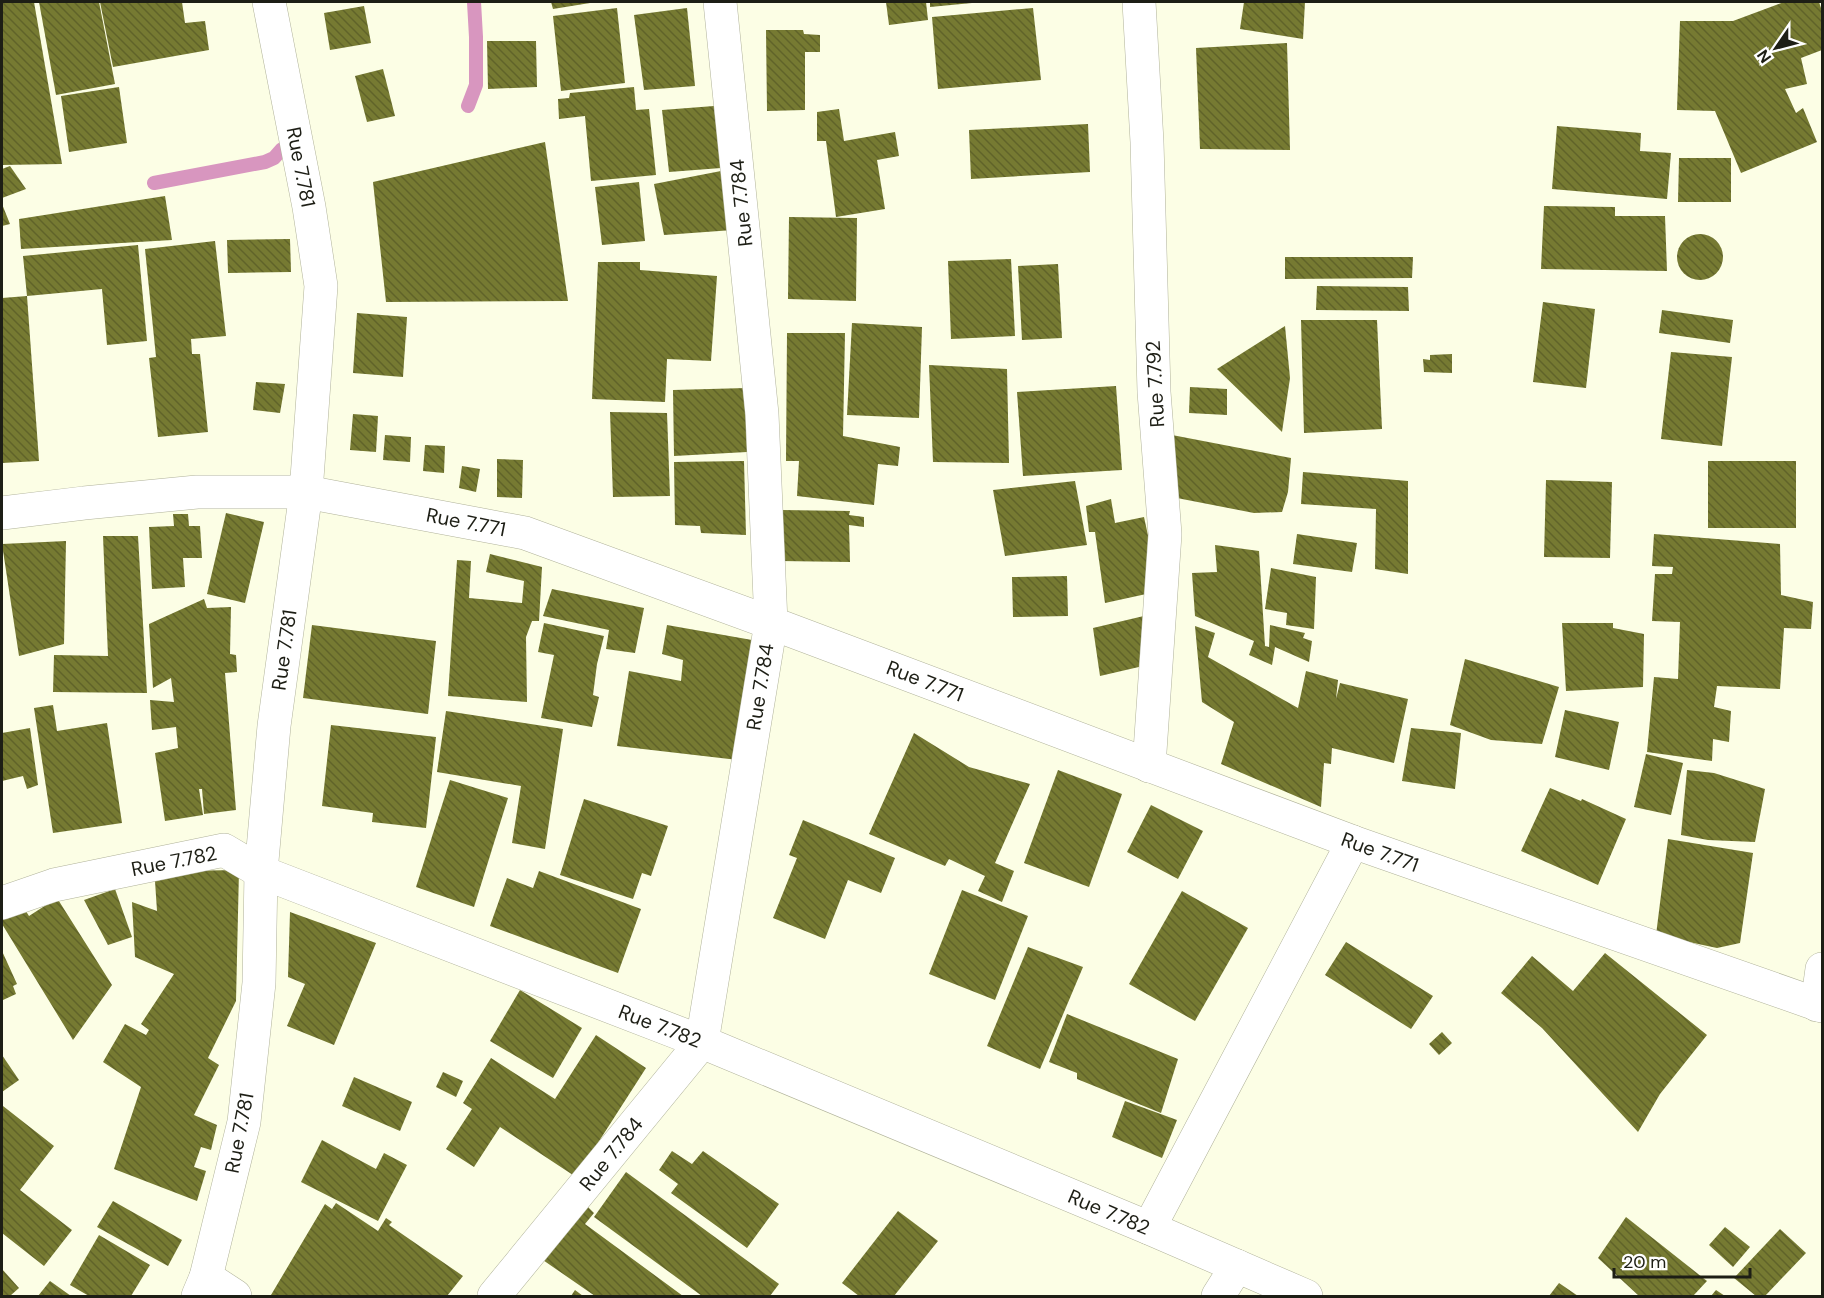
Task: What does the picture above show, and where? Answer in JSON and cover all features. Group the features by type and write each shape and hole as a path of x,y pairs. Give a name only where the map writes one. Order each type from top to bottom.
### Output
{"street":[{"name":"Rue 7.781","path":"202,1287 244,1122 259,983 261,873 274,726 306,492 321,286 309,207 269,2"},
{"name":"Rue 7.784","path":"494,1296 702,1042 771,623 762,414 720,2"},
{"name":"Rue 7.792","path":"1139,2 1148,142 1154,392 1165,534 1149,766"},
{"name":"Rue 7.771","path":"2,513 84,502 197,492 306,492 525,533 1353,842 1820,1006"},
{"path":"1149,1228 1353,842"},
{"name":"Rue 7.782","path":"2,903 54,885 224,850 261,873 702,1042 1149,1228 1306,1296"},
{"path":"1820,1006 1822,969"},
{"path":"1218,1296 1237,1266"},
{"path":"202,1287 235,1296"}],"building":[{"path":"2,2 34,2 62,164 2,165"},
{"path":"39,2 99,2 115,84 56,95"},
{"path":"100,2 182,2 185,23 205,21 209,50 113,67"},
{"path":"551,2 590,2 590,3 553,9"},
{"path":"886,2 926,2 928,20 889,25"},
{"path":"930,2 972,2 972,3 930,7"},
{"path":"1244,2 1305,2 1303,39 1240,29"},
{"path":"1784,2 1819,2 1822,11 1822,50 1801,58 1807,84 1785,89 1796,113 1803,108 1817,142 1741,173 1715,111 1677,110 1680,21 1733,21"},
{"path":"364,6 371,43 330,50 324,13"},
{"path":"617,8 625,83 561,91 553,16"},
{"path":"687,8 695,86 644,90 634,15"},
{"path":"1033,8 1041,80 938,89 932,17"},
{"path":"766,30 803,30 804,34 820,35 820,52 805,52 805,110 767,111"},
{"path":"487,41 536,41 537,87 488,89"},
{"path":"1287,43 1290,150 1200,149 1196,48"},
{"path":"383,69 395,116 367,122 355,76"},
{"path":"119,87 127,143 69,152 61,96"},
{"path":"634,87 636,110 649,109 656,175 591,181 585,116 559,119 558,99 569,98 570,93"},
{"path":"714,106 721,168 669,172 662,110"},
{"path":"839,109 844,141 895,132 899,156 877,160 885,209 836,217 826,141 817,141 817,112"},
{"path":"1088,124 1090,172 971,179 969,130"},
{"path":"1557,126 1641,133 1640,151 1671,153 1667,199 1552,189"},
{"path":"545,142 568,301 386,302 373,182"},
{"path":"1679,158 1731,158 1731,202 1678,202"},
{"path":"10,166 26,189 2,198 2,169"},
{"path":"721,171 733,230 664,235 654,184"},
{"path":"639,182 645,241 602,245 595,187"},
{"path":"165,196 172,240 21,249 19,219"},
{"path":"2,204 10,224 2,226"},
{"path":"1544,206 1615,207 1615,216 1665,216 1667,271 1541,269"},
{"path":"789,217 857,218 856,301 788,299"},
{"path":"1700,234 1716,241 1723,257 1716,273 1700,280 1684,273 1677,257 1684,241"},
{"path":"290,239 291,272 228,273 227,240"},
{"path":"215,241 226,336 191,339 192,354 200,354 208,432 158,437 149,358 156,357 145,249"},
{"path":"138,245 147,341 107,345 102,289 27,296 23,256"},
{"path":"1285,257 1413,257 1412,278 1285,279"},
{"path":"1011,259 1015,336 951,339 948,261"},
{"path":"598,262 640,262 640,270 717,276 711,361 667,359 665,402 592,399"},
{"path":"1058,264 1062,338 1022,340 1018,266"},
{"path":"1317,286 1408,287 1409,311 1316,310"},
{"path":"27,296 39,461 2,463 2,298"},
{"path":"1543,302 1595,309 1586,388 1533,382"},
{"path":"1662,310 1733,320 1730,343 1659,333"},
{"path":"357,313 407,317 403,377 353,373"},
{"path":"1301,320 1377,320 1382,429 1304,433"},
{"path":"852,323 922,327 919,418 847,415"},
{"path":"1285,326 1290,378 1282,432 1217,369"},
{"path":"787,333 845,333 843,436 900,447 898,466 878,464 874,505 797,496 799,461 786,461"},
{"path":"1671,352 1732,357 1722,446 1661,439"},
{"path":"1452,354 1452,373 1424,372 1423,359 1430,360 1430,355"},
{"path":"929,365 1007,369 1009,463 933,462"},
{"path":"256,382 285,384 280,413 253,410"},
{"path":"1116,386 1122,470 1023,476 1017,392"},
{"path":"1190,387 1227,389 1227,415 1189,413"},
{"path":"746,388 747,452 674,456 673,390"},
{"path":"610,412 667,413 670,496 613,497"},
{"path":"353,414 378,416 376,452 350,450"},
{"path":"385,435 411,437 410,462 383,460"},
{"path":"1172,435 1291,458 1288,492 1282,512 1254,513 1177,498"},
{"path":"425,445 445,446 444,473 423,471"},
{"path":"497,459 523,460 522,498 497,497"},
{"path":"744,461 746,535 701,533 700,526 675,525 674,462"},
{"path":"1708,461 1796,461 1796,528 1708,528"},
{"path":"462,466 480,469 476,492 459,488"},
{"path":"1303,472 1408,481 1408,574 1375,569 1376,509 1301,504"},
{"path":"1546,480 1612,482 1610,558 1544,557"},
{"path":"1075,481 1087,545 1005,556 993,490"},
{"path":"1111,499 1115,523 1144,517 1160,591 1105,603 1095,532 1089,532 1086,506"},
{"path":"781,510 850,511 849,515 864,517 864,527 849,525 850,562 780,561"},
{"path":"226,513 264,522 245,603 207,594"},
{"path":"173,514 188,514 189,526 200,526 202,558 183,558 185,587 152,589 149,527 174,526"},
{"path":"1297,534 1357,543 1352,572 1293,564"},
{"path":"1654,534 1780,544 1781,595 1813,602 1811,629 1784,628 1780,689 1717,686 1714,707 1731,711 1729,742 1713,739 1712,761 1647,752 1654,677 1678,679 1680,622 1652,621 1655,574 1672,574 1673,567 1652,566"},
{"path":"103,536 138,536 147,693 53,692 54,655 108,656"},
{"path":"66,541 64,644 19,656 2,544"},
{"path":"1215,545 1259,551 1265,646 1269,647 1270,625 1305,633 1303,638 1312,641 1309,662 1275,647 1272,665 1249,655 1254,641 1195,616 1192,573 1217,572"},
{"path":"490,554 542,567 539,621 532,621 526,637 527,702 448,696 457,560 471,561 469,598 522,603 524,581 486,572"},
{"path":"1271,568 1316,577 1314,629 1286,625 1287,613 1265,609"},
{"path":"1067,576 1068,616 1013,617 1012,577"},
{"path":"552,589 644,608 635,653 606,649 609,630 543,616"},
{"path":"204,599 207,608 231,607 230,654 236,655 237,672 225,673 236,810 204,814 202,789 199,789 203,815 165,821 155,753 178,748 176,727 152,730 150,700 174,702 171,678 153,688 149,624"},
{"path":"1148,615 1156,663 1100,676 1093,628"},
{"path":"544,623 604,636 597,664 593,695 599,697 592,727 541,718 554,655 538,652"},
{"path":"1562,623 1613,623 1613,628 1644,634 1643,687 1566,691"},
{"path":"312,625 436,641 428,714 303,698"},
{"path":"667,625 752,640 738,760 617,746 629,671 681,681 683,660 662,654"},
{"path":"1195,626 1215,633 1208,657 1298,708 1306,671 1338,680 1336,699 1340,683 1408,699 1394,763 1332,748 1331,764 1324,763 1321,807 1221,764 1234,722 1202,702"},
{"path":"1465,659 1559,687 1542,744 1491,740 1450,725"},
{"path":"53,705 57,731 107,723 122,823 53,833 34,708"},
{"path":"1565,710 1619,722 1609,770 1555,757"},
{"path":"446,711 563,729 545,849 512,843 521,786 437,772"},
{"path":"331,725 436,737 426,828 372,822 373,813 322,806"},
{"path":"30,728 38,785 27,789 23,776 2,781 2,733"},
{"path":"1411,728 1461,733 1455,789 1402,781"},
{"path":"914,733 969,767 1030,784 995,863 1014,871 1002,902 978,891 985,876 949,859 945,866 869,834"},
{"path":"1646,754 1683,763 1671,815 1634,807"},
{"path":"1058,770 1122,794 1089,887 1024,863"},
{"path":"1687,770 1714,773 1765,789 1755,842 1708,840 1681,835"},
{"path":"450,780 508,798 474,907 416,887"},
{"path":"1550,788 1581,801 1582,799 1626,819 1598,885 1521,851"},
{"path":"584,799 668,826 651,876 642,873 633,899 560,875"},
{"path":"1151,805 1203,831 1178,879 1127,852"},
{"path":"803,820 895,858 881,893 848,880 825,939 773,918 797,858 789,855"},
{"path":"1668,839 1753,853 1740,943 1717,948 1656,935"},
{"path":"239,870 236,1001 208,1058 219,1065 194,1115 217,1125 211,1150 201,1147 194,1167 206,1171 197,1201 114,1169 141,1087 103,1062 125,1024 146,1035 149,1030 141,1024 174,974 135,957 132,902 157,911 155,881 178,871"},
{"path":"539,871 641,909 618,973 490,926 507,878 533,888"},
{"path":"115,889 132,937 108,945 84,900"},
{"path":"962,890 1028,916 995,1000 929,974"},
{"path":"1182,891 1248,928 1195,1021 1129,984"},
{"path":"57,898 112,985 73,1040 2,924 2,910 22,905 29,916"},
{"path":"290,912 376,943 334,1045 287,1026 305,984 288,977"},
{"path":"1346,942 1433,996 1411,1029 1325,975"},
{"path":"1028,947 1083,967 1040,1069 987,1046"},
{"path":"2,951 17,984 13,986 16,994 3,1000"},
{"path":"1605,953 1707,1035 1660,1094 1638,1132 1542,1028 1501,993 1532,956 1573,991"},
{"path":"520,990 582,1028 553,1078 490,1041"},
{"path":"1067,1014 1178,1059 1161,1113 1077,1079 1077,1073 1049,1062"},
{"path":"1442,1032 1452,1043 1439,1055 1429,1044"},
{"path":"596,1035 646,1068 576,1177 500,1127 474,1167 446,1149 472,1109 463,1103 491,1058 555,1099"},
{"path":"2,1055 19,1080 2,1092"},
{"path":"443,1072 463,1081 456,1097 436,1087"},
{"path":"354,1077 412,1102 400,1131 342,1106"},
{"path":"1125,1101 1177,1120 1162,1158 1112,1137"},
{"path":"3,1106 54,1146 20,1190 72,1230 44,1266 2,1233"},
{"path":"322,1140 376,1169 384,1153 407,1165 378,1221 301,1182"},
{"path":"672,1151 692,1164 703,1151 779,1204 747,1248 671,1193 678,1184 659,1170"},
{"path":"626,1172 779,1284 770,1296 702,1296 594,1217"},
{"path":"113,1201 182,1240 168,1266 97,1227"},
{"path":"336,1203 378,1231 386,1218 392,1222 389,1225 463,1276 447,1296 272,1296 325,1204 332,1209"},
{"path":"588,1207 594,1213 585,1224 683,1296 595,1296 540,1258"},
{"path":"898,1211 938,1241 894,1296 859,1296 842,1283"},
{"path":"1626,1217 1707,1281 1693,1296 1639,1296 1598,1258"},
{"path":"1725,1227 1750,1247 1733,1267 1709,1245"},
{"path":"1780,1229 1806,1253 1765,1296 1756,1296 1734,1278"},
{"path":"99,1235 150,1265 131,1296 89,1296 70,1285"},
{"path":"2,1269 19,1288 10,1296 2,1296"},
{"path":"50,1281 71,1296 38,1296"},
{"path":"1559,1283 1578,1296 1549,1296"},
{"path":"575,1290 583,1296 571,1296"},
{"path":"1716,1290 1725,1296 1711,1296"}],"waterway":[{"path":"468,106 476,85 474,2"},
{"path":"154,183 265,162 274,158 282,149"}]}
